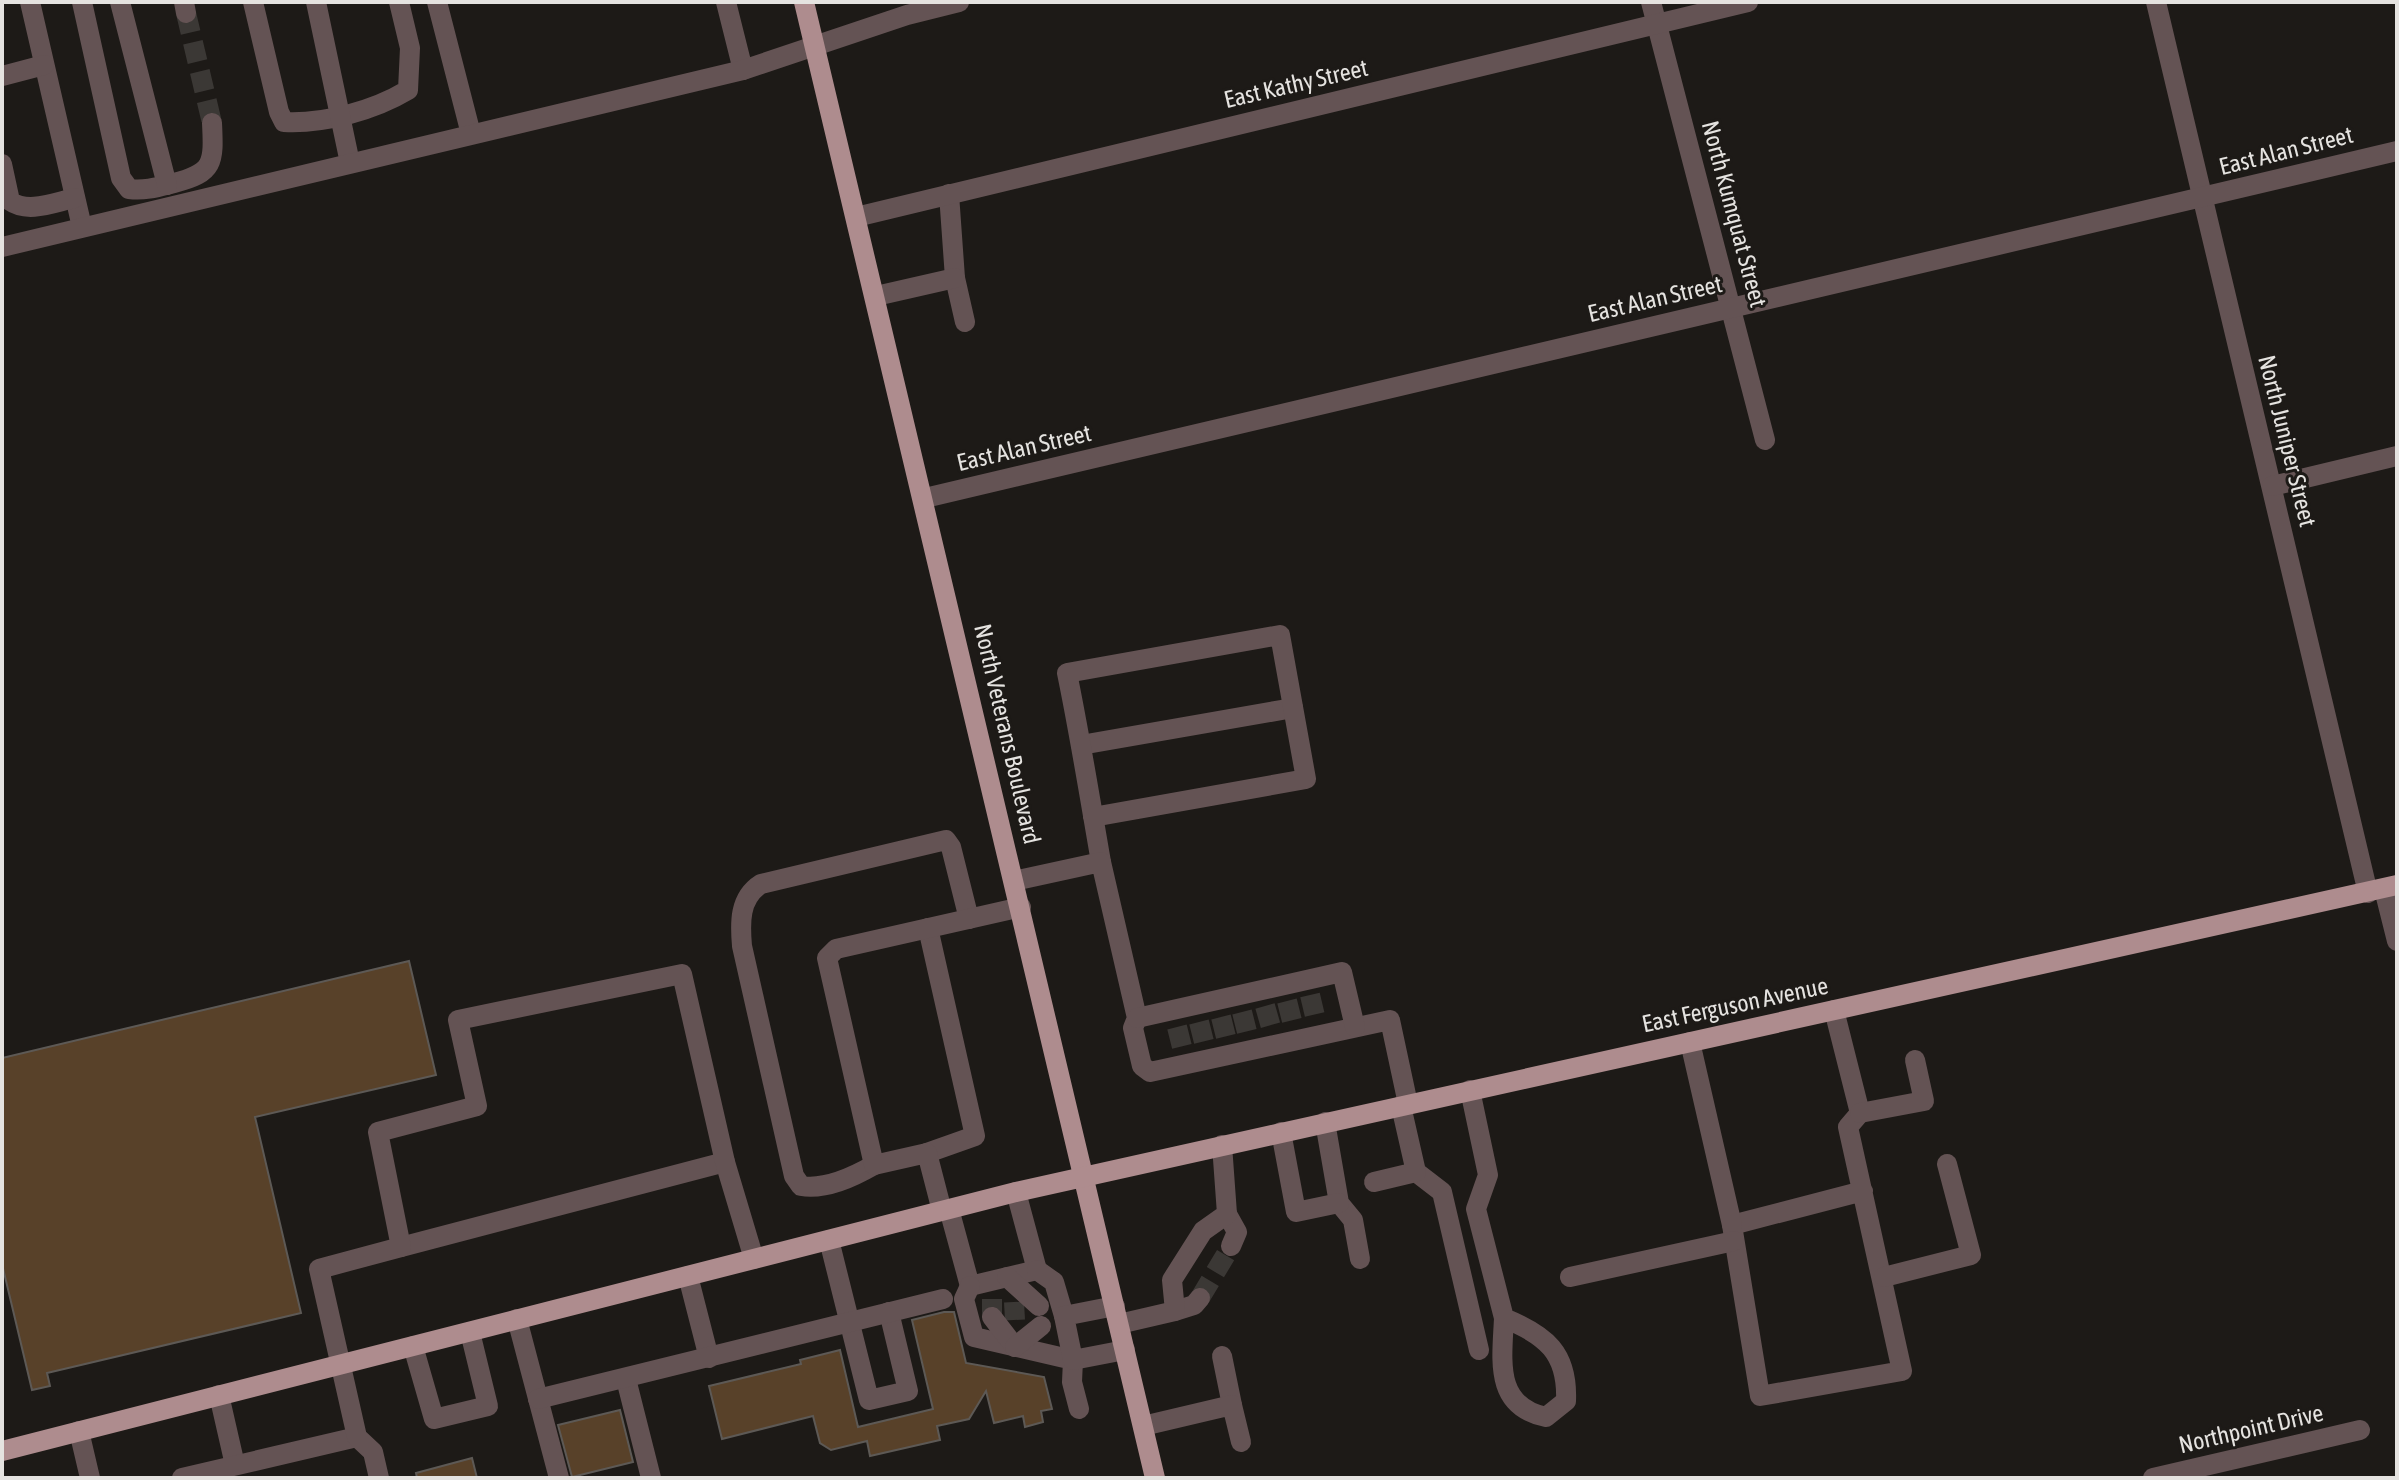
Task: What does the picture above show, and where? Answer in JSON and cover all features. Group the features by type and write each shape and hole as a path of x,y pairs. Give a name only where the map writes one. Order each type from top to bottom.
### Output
{"main road":[{"name":"North Veterans Boulevard","path":"804,2 925,498 1155,1478"},
{"name":"East Ferguson Avenue","path":"2,1451 1016,1192 2383,889"}],"street":[{"path":"30,2 82,227"},
{"path":"82,2 121,178 129,189 143,191 200,177 210,165 214,151 212,123"},
{"path":"120,2 167,185"},
{"path":"253,2 284,122 340,117 408,90 410,48 399,2"},
{"path":"316,2 350,163"},
{"path":"726,2 743,70"},
{"path":"2,247 743,70 814,44 959,2"},
{"name":"North Kumquat Street","path":"1651,2 1765,440"},
{"name":"East Kathy Street","path":"856,217 1748,2"},
{"name":"North Juniper Street","path":"2156,2 2272,486 2397,941"},
{"path":"443,3 471,134"},
{"path":"2,76 44,65"},
{"name":"East Alan Street","path":"925,498 2397,151"},
{"path":"2,164 10,201 16,205 26,208 75,198"},
{"path":"949,194 955,278 965,322"},
{"path":"876,296 955,278"},
{"path":"2272,486 2397,456"},
{"path":"1093,817 1306,779 1280,635 1067,673 1101,862 1137,1018 1133,1028 1142,1066 1150,1072 1184,1055 1219,1008 1245,1022 1313,1006 1342,972 1355,1027"},
{"path":"1081,745 1293,708"},
{"path":"928,928 975,1136 927,1153 874,1165 851,1178 810,1188 801,1186 794,1176 742,946 740,920 752,890 761,884 946,840 951,847 969,919"},
{"path":"1014,881 1101,862"},
{"path":"874,1165 827,958 836,949 1021,907"},
{"path":"401,1247 378,1132 477,1106 458,1020 682,974 725,1162 754,1259"},
{"path":"1137,1018 1175,1018 1229,1046 1245,1022 1313,1006 1355,1027 1390,1020 1416,1172 1442,1192 1479,1350"},
{"path":"1834,1010 1860,1113"},
{"path":"1690,1042 1733,1233 1760,1396 1902,1371 1884,1277 1848,1127 1860,1113 1924,1101 1915,1060"},
{"path":"1470,1090 1488,1175 1476,1209 1504,1318 1502,1364 1511,1397 1523,1412 1546,1417 1566,1401 1567,1377 1554,1349 1532,1330 1504,1318"},
{"path":"1325,1122 1339,1203 1353,1220 1360,1259"},
{"path":"1281,1132 1296,1212 1339,1203"},
{"path":"1222,1145 1227,1214 1237,1232 1231,1246"},
{"path":"927,1153 970,1286 964,1299 974,1337 1073,1360 1125,1350"},
{"path":"379,1478 373,1452 357,1437 319,1269 725,1162"},
{"path":"1884,1277 1971,1255 1947,1164"},
{"path":"1374,1182 1416,1172"},
{"path":"1570,1277 1733,1233 1863,1191"},
{"path":"1016,1192 1037,1270 1054,1282 1064,1316 1073,1360 1072,1382 1079,1409"},
{"path":"1175,1311 1172,1280 1203,1231 1227,1214"},
{"path":"829,1240 869,1400 908,1391 889,1312"},
{"path":"970,1286 1037,1270"},
{"path":"688,1276 709,1358"},
{"path":"1007,1277 992,1308 1015,1347"},
{"path":"1007,1277 1015,1311 1015,1347"},
{"path":"1007,1277 1040,1316 1015,1347"},
{"path":"1064,1316 1175,1311 1194,1305 1200,1298"},
{"path":"538,1399 943,1299"},
{"path":"517,1319 559,1478"},
{"path":"413,1346 434,1419 488,1406 470,1332"},
{"path":"1222,1356 1241,1442"},
{"path":"626,1379 651,1478"},
{"path":"219,1395 235,1465"},
{"path":"1143,1426 1232,1405"},
{"name":"Northpoint Drive","path":"2153,1478 2360,1430"},
{"path":"79,1431 90,1478"},
{"path":"182,1478 235,1465 260,1469 357,1437"}],"building":[{"path":"409,961 436,1075 255,1117 301,1313 47,1373 50,1386 32,1390 2,1264 2,1058"},
{"path":"954,1312 966,1363 1044,1377 1052,1409 1041,1411 1043,1422 1025,1427 1023,1416 994,1423 986,1391 969,1419 937,1426 940,1440 870,1456 867,1441 831,1450 820,1443 813,1416 722,1439 709,1386 801,1364 800,1360 840,1350 858,1427 933,1409 912,1320"},
{"path":"620,1410 633,1462 572,1477 558,1425"},
{"path":"472,1458 477,1478 417,1478 416,1473"}],"tunnel":[{"path":"186,13 212,123"},
{"path":"1310,995 1315,1016"},
{"path":"1287,1001 1292,1021"},
{"path":"1265,1006 1271,1027"},
{"path":"1242,1012 1247,1032"},
{"path":"1221,1017 1226,1037"},
{"path":"1199,1022 1204,1042"},
{"path":"1177,1027 1182,1047"},
{"path":"1200,1298 1231,1246"},
{"path":"992,1299 992,1317"},
{"path":"1014,1302 1015,1320"}]}
